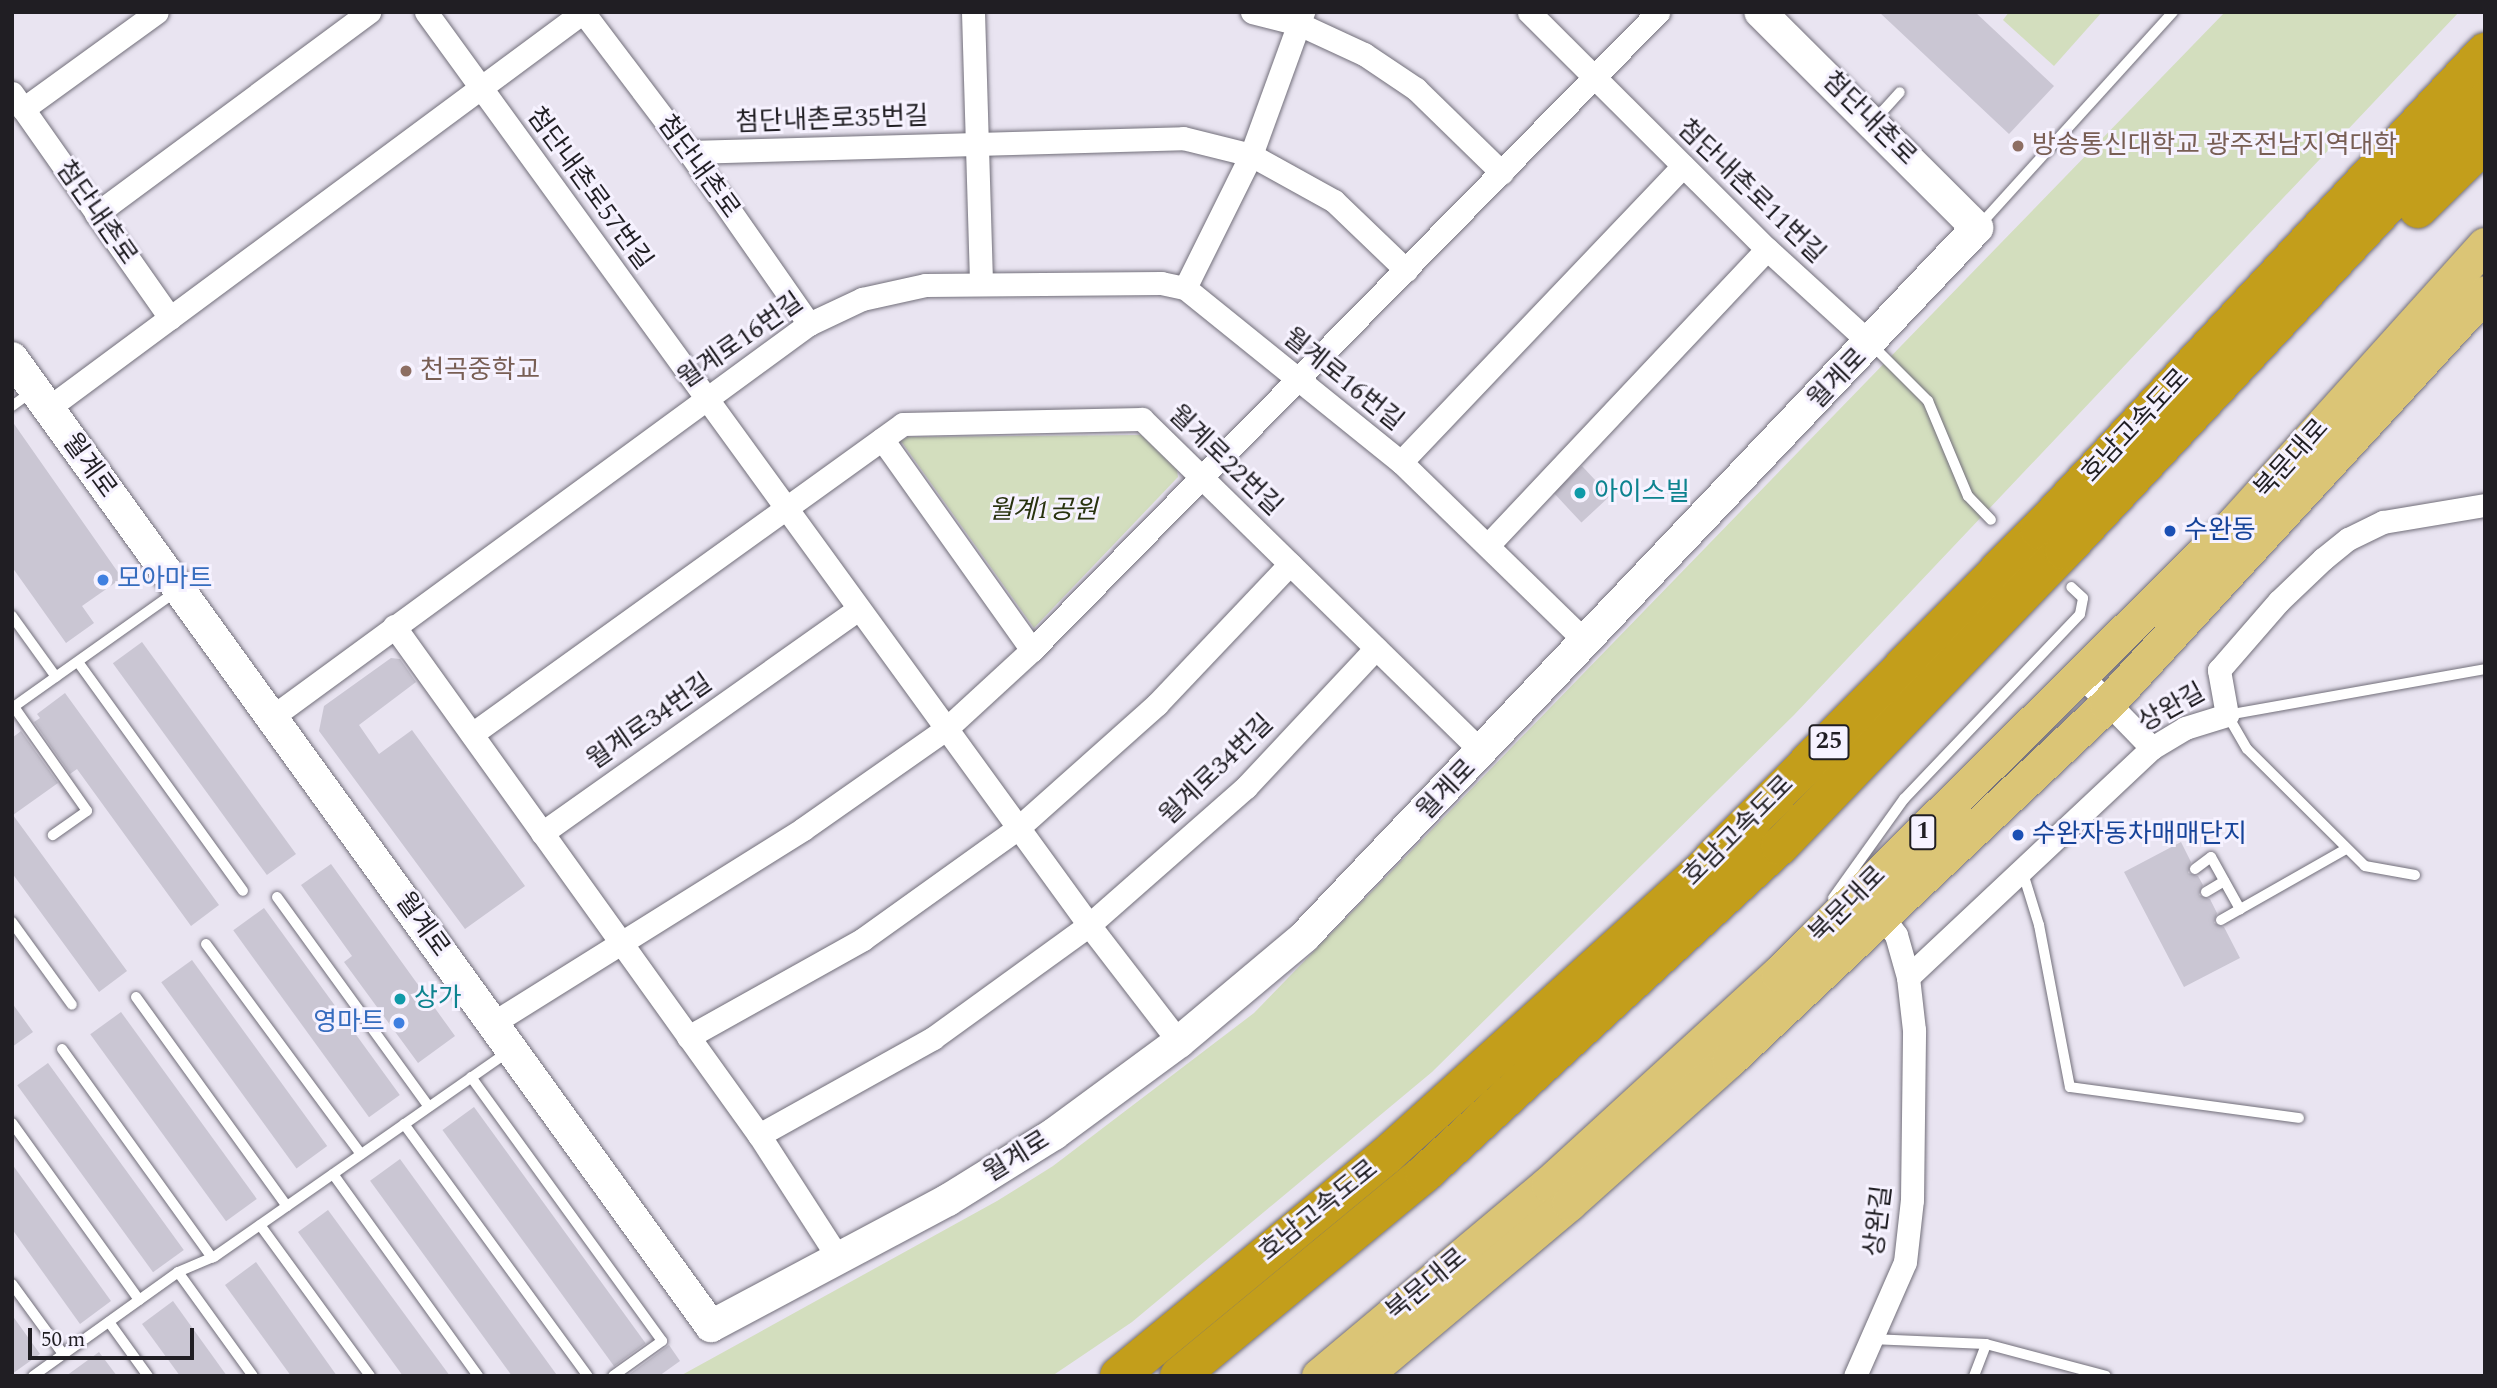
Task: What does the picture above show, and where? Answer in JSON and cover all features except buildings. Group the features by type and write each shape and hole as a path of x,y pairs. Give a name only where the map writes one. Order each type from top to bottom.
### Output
{"highway":[{"name":"호남고속도로","path":"1119,1376 1387,1155 1699,873 2039,530 2485,52"},
{"name":"호남고속도로","path":"1179,1376 1424,1174 1780,846 2068,569 2485,101"},
{"path":"2068,569 2485,143"}],"main road":[{"name":"북문대로","path":"1319,1376 1548,1184 1778,974 2237,520 2485,245"},
{"name":"북문대로","path":"1363,1376 1579,1194 2107,704 2485,293"}],"street":[{"path":"18,101 157,12"},
{"path":"96,214 369,12"},
{"name":"첨단내촌로57번길","path":"426,12 707,400"},
{"name":"첨단내촌로","path":"583,12 689,152 809,324"},
{"name":"월계로","path":"31,401 170,318 583,12"},
{"path":"973,12 981,283"},
{"path":"1252,12 1301,18 1364,54 1416,89 1502,173"},
{"name":"첨단내촌로11번길","path":"1529,12 1766,248 1871,344"},
{"path":"493,1023 620,941 803,829 946,729 1032,650 1658,12"},
{"name":"첨단내촌로","path":"1760,12 1977,228"},
{"path":"1185,288 1251,155 1301,18"},
{"name":"첨단내촌로","path":"18,101 170,318"},
{"name":"첨단내촌로35번길","path":"689,152 1183,138 1251,155 1335,201 1406,270"},
{"name":"월계로16번길","path":"1401,462 1683,166"},
{"name":"월계로","path":"12,358 31,401 180,590 711,1326 948,1200 1054,1134 1179,1042 1304,937 1483,753 1871,344 1977,228"},
{"path":"1489,544 1766,248"},
{"name":"월계로16번길","path":"272,717 809,324 862,299 926,285 1161,283 1185,288 1401,462 1489,544 1586,642"},
{"path":"707,400 1089,925 1179,1042"},
{"name":"월계로22번길","path":"786,508 903,424 1142,419 1483,753"},
{"path":"882,439 1032,650"},
{"name":"상완길","path":"1908,977 2022,867 2152,748 2185,728 2227,715 2219,670 2279,601 2323,559 2348,539 2383,522 2485,505"},
{"path":"472,734 786,508"},
{"path":"688,1037 863,939 1018,828 1157,704 1290,564"},
{"name":"월계로34번길","path":"542,833 859,609"},
{"path":"394,626 759,1135 839,1259"},
{"name":"월계로34번길","path":"759,1135 933,1038 1089,925 1246,787 1376,648"},
{"path":"2081,675 2152,748"},
{"name":"상완길","path":"1855,1376 1905,1262 1912,1200 1914,1030 1908,977 1896,935 1881,914"}],"lane":[{"path":"1977,228 2173,12"},
{"path":"1873,122 1900,92"},
{"path":"1871,344 1928,401 1968,496 1991,520"},
{"path":"1778,974 1904,799 2080,614 2083,598 2068,569"},
{"path":"52,835 87,811 13,708 180,590"},
{"path":"12,616 56,677"},
{"path":"78,662 243,891"},
{"path":"2415,875 2365,866 2247,749 2227,715 2485,668"},
{"path":"2221,920 2346,849"},
{"path":"2194,869 2211,857 2240,909"},
{"path":"2022,867 2039,925 2070,1087 2299,1118"},
{"path":"2206,892 2224,881"},
{"path":"278,897 429,1107"},
{"path":"12,922 72,1005"},
{"path":"206,944 361,1154"},
{"path":"136,997 287,1206"},
{"path":"62,1049 212,1258"},
{"path":"35,1375 178,1272 212,1258 512,1049"},
{"path":"471,1077 662,1341 613,1376"},
{"path":"12,1123 139,1300"},
{"path":"404,1124 588,1376"},
{"path":"333,1174 478,1376"},
{"path":"261,1225 370,1376"},
{"path":"178,1272 253,1376"},
{"path":"12,1284 63,1354"},
{"path":"109,1321 148,1376"},
{"path":"1870,1339 1986,1344 2106,1376"},
{"path":"1974,1376 1986,1344"}],"green space":[{"path":"2009,12 2102,12 2054,66 2003,20"},
{"path":"2225,12 2459,12 1794,715 1432,1072 1132,1322 1052,1376 680,1376 997,1201 1053,1166 1254,1013"},
{"name":"월계1공원","path":"1141,435 1177,470 1178,477 1034,628 901,441 908,437"}],"place":[{"name":"방송통신대학교 광주전남지역대학","path":"2018,146"},
{"name":"천곡중학교","path":"406,371"},
{"name":"아이스빌","path":"1580,493"},
{"name":"수완동","path":"2170,531"},
{"name":"모아마트","path":"103,580"},
{"name":"수완자동차매매단지","path":"2018,835"},
{"name":"상가","path":"400,999"},
{"name":"영마트","path":"399,1023"}]}
